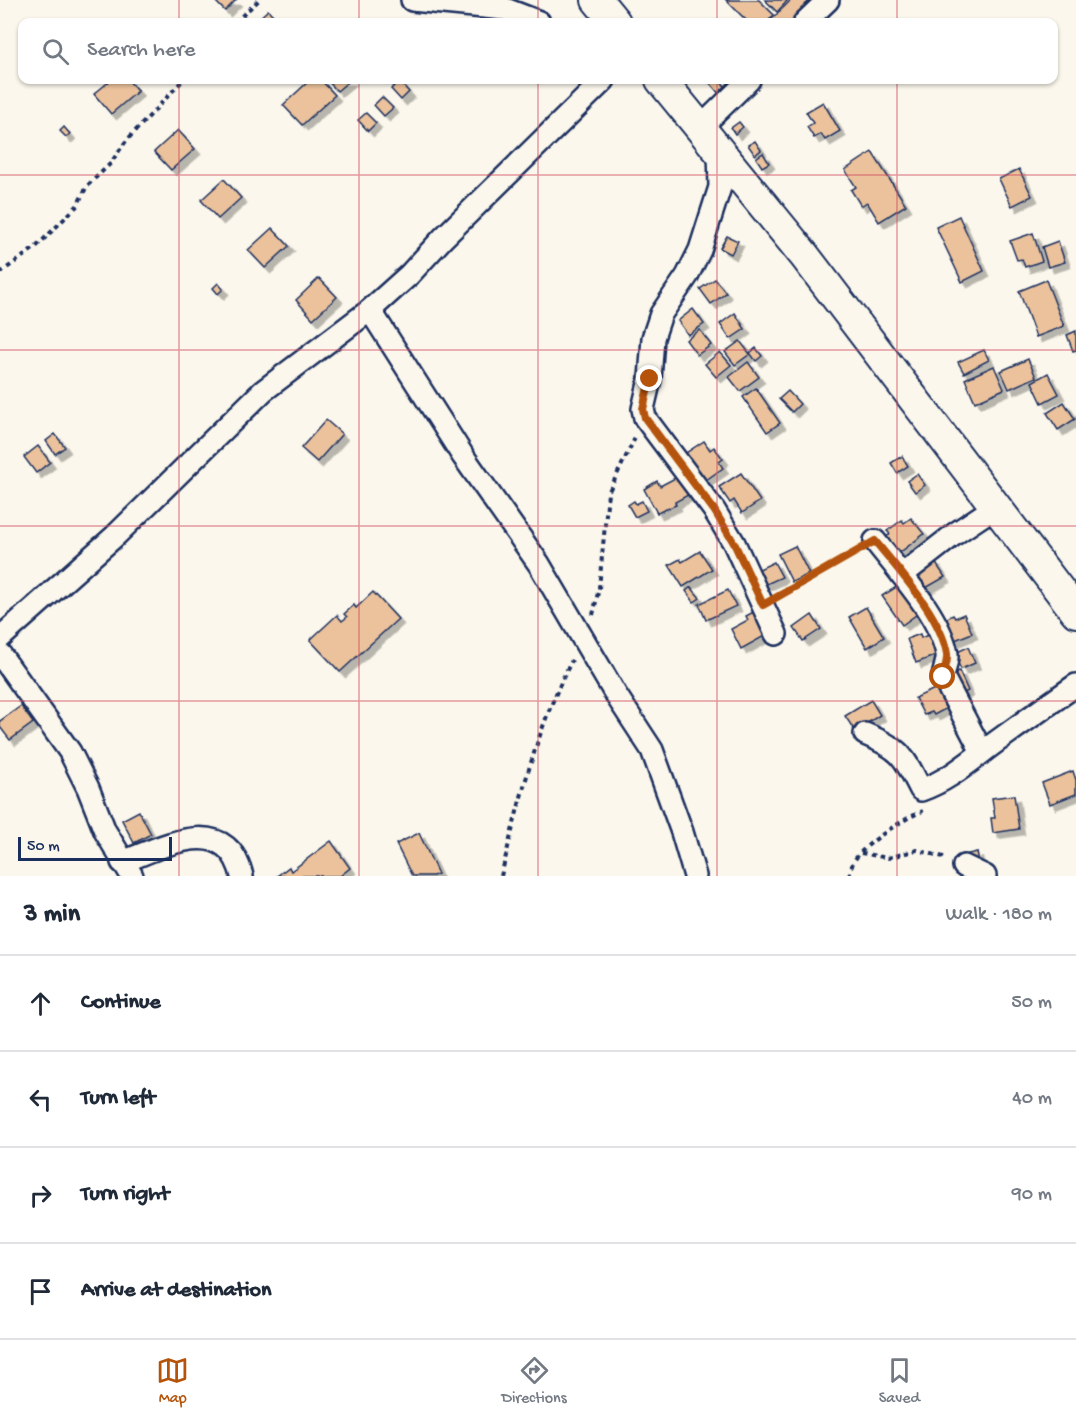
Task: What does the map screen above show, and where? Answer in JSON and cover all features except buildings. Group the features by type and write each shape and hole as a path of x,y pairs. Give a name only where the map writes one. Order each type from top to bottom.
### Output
{"main road":[{"path":"597,0 612,18"},
{"path":"664,84 804,255 1076,612"}],"street":[{"path":"412,0 505,9 529,18"},
{"path":"810,18 828,0"},
{"path":"0,638 115,536 263,391 370,310 409,275 443,238 600,84"},
{"path":"700,128 745,84"},
{"path":"719,151 720,187 700,250 687,276 661,314 653,338 650,379 643,409 645,418 714,510 734,543 776,634"},
{"path":"370,310 464,456 539,564 616,695 652,750 696,876"},
{"path":"902,575 956,533 995,507"},
{"path":"875,541 935,622 948,656 943,677 982,752"},
{"path":"0,654 70,752 88,788 105,831 127,869 186,838 209,838 227,847 239,865 242,876"},
{"path":"865,735 888,743 906,760 921,790 939,784 1076,685"},
{"path":"964,866 985,876"}],"path":[{"path":"239,18 259,0"},
{"path":"0,273 36,247 77,206 87,186 110,164 126,141 179,84"},
{"path":"763,605 875,541"},
{"path":"849,876 855,858 897,824 911,815 937,806 939,784"},
{"path":"861,853 888,858 917,850 943,856 964,866"}],"route":[{"path":"650,379 643,409 645,418 714,510 734,543 763,605 875,541 935,622 948,656 943,677"}]}
